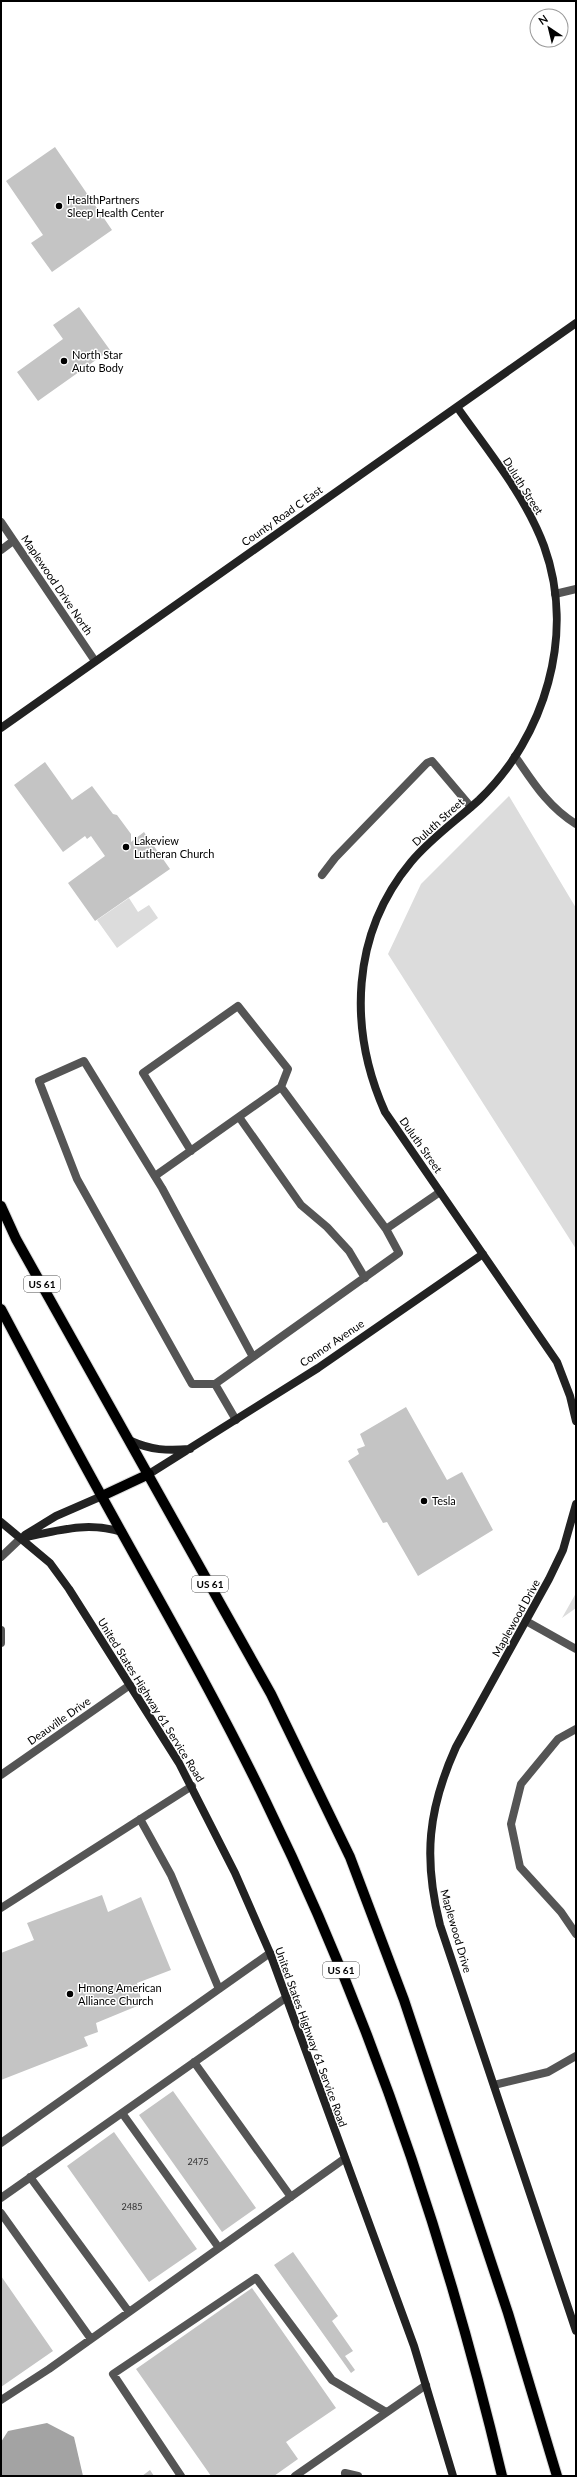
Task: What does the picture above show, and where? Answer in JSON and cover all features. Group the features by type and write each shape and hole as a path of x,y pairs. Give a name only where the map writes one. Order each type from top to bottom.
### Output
{"main road":[{"name":"US 61","path":"1,1206 16,1239 131,1441 271,1694 350,1857 406,2008 508,2312 557,2476"},
{"name":"US 61","path":"1,1309 216,1702 267,1803 313,1905 356,2008 396,2113 432,2219 464,2327 502,2476"},
{"name":"Connor Avenue","path":"102,1496 149,1474"}],"street":[{"name":"County Road C East","path":"1,728 576,323"},
{"name":"Duluth Street","path":"457,407 520,497 531,517 544,547 555,594 556,629 553,661 546,691 532,727 515,756 471,807 431,840 410,864 393,887 379,916 368,946 360,995 363,1042 374,1088 385,1112 483,1254"},
{"name":"Maplewood Drive North","path":"1,522 95,661"},
{"path":"1,550 13,540"},
{"path":"555,594 576,589"},
{"path":"515,756 546,800 562,816 576,824"},
{"path":"322,875 335,858 427,763 432,761 471,807"},
{"path":"155,1176 191,1151 281,1087 288,1069 238,1006 143,1073 191,1151"},
{"path":"253,1357 155,1176 84,1060 38,1081 77,1179 192,1384 215,1384 253,1357 364,1278 399,1253 386,1229 281,1087"},
{"path":"239,1117 301,1205 327,1227 349,1251 364,1278"},
{"path":"386,1229 440,1192"},
{"path":"483,1254 557,1362 570,1396 576,1421"},
{"name":"Connor Avenue","path":"149,1474 318,1368 483,1254"},
{"path":"215,1384 236,1420"},
{"name":"Connor Avenue","path":"131,1441 148,1449 166,1451 192,1448"},
{"path":"1,1557 21,1538 56,1516 102,1496"},
{"name":"Maplewood Drive","path":"576,1504 563,1550 526,1621 456,1747 443,1775 430,1831 429,1862 434,1901 576,2332"},
{"name":"United States Highway 61 Service Road","path":"1,1522 50,1563 69,1588 192,1786 235,1873 270,1953 287,1997 344,2159 414,2346 453,2476"},
{"path":"21,1538 84,1526 103,1526 122,1532"},
{"path":"526,1621 576,1649"},
{"path":"1,1630 1,1643"},
{"name":"Deauville Drive","path":"1,1775 130,1685"},
{"path":"576,1728 558,1739 522,1784 511,1824 520,1867 561,1912 576,1934"},
{"path":"1,1908 192,1786"},
{"path":"140,1819 171,1875 219,1989"},
{"path":"1,2143 270,1953"},
{"path":"1,2198 287,1997"},
{"path":"494,2085 548,2072 576,2056"},
{"path":"194,2062 291,2197"},
{"path":"122,2113 219,2248"},
{"path":"1,2400 91,2339 344,2159"},
{"path":"30,2178 129,2312"},
{"path":"1,2213 91,2339"},
{"path":"181,2476 113,2374 256,2278 332,2380 386,2412"},
{"path":"295,2476 426,2385"},
{"path":"345,2474 358,2476"}],"shaded area":[{"path":"509,796 576,908 576,1249 388,954 421,884"},
{"path":"129,898 138,912 149,905 158,918 117,948 97,920"},
{"path":"576,1593 576,1608 562,1618"},
{"path":"47,2423 74,2437 83,2476 1,2476 1,2442 8,2431"}],"building":[{"name":"HealthPartners Sleep Health Center","path":"55,147 112,230 52,272 31,243 43,235 6,181"},
{"name":"North Star Auto Body","path":"79,307 110,350 38,401 17,372 63,339 53,325"},
{"name":"Lakeview Lutheran Church","path":"45,762 72,800 92,786 113,814 117,815 131,834 131,842 144,832 170,869 95,921 68,883 105,856 91,836 87,839 85,836 63,852 14,785"},
{"name":"Tesla","path":"406,1407 447,1480 462,1472 493,1530 418,1576 387,1522 383,1523 348,1461 359,1454 357,1449 365,1446 360,1434"},
{"name":"Hmong American Alliance Church","path":"102,1895 108,1912 141,1897 171,1970 137,1983 142,2004 96,2023 98,2032 84,2037 88,2046 1,2080 1,1953 34,1940 27,1923"},
{"path":"173,2091 256,2208 222,2232 139,2115"},
{"path":"114,2132 197,2249 149,2282 67,2166"},
{"path":"293,2252 338,2316 332,2321 353,2351 345,2356 355,2370 351,2373 274,2265"},
{"path":"1,2276 53,2351 1,2387"},
{"path":"252,2288 336,2408 286,2442 298,2459 274,2476 211,2476 136,2369"},
{"path":"150,2470 154,2476 142,2476"}],"place":[{"name":"HealthPartners Sleep Health Center","path":"59,206"},
{"name":"North Star Auto Body","path":"64,361"},
{"name":"Lakeview Lutheran Church","path":"126,847"},
{"name":"Tesla","path":"424,1501"},
{"name":"Hmong American Alliance Church","path":"70,1994"}]}
